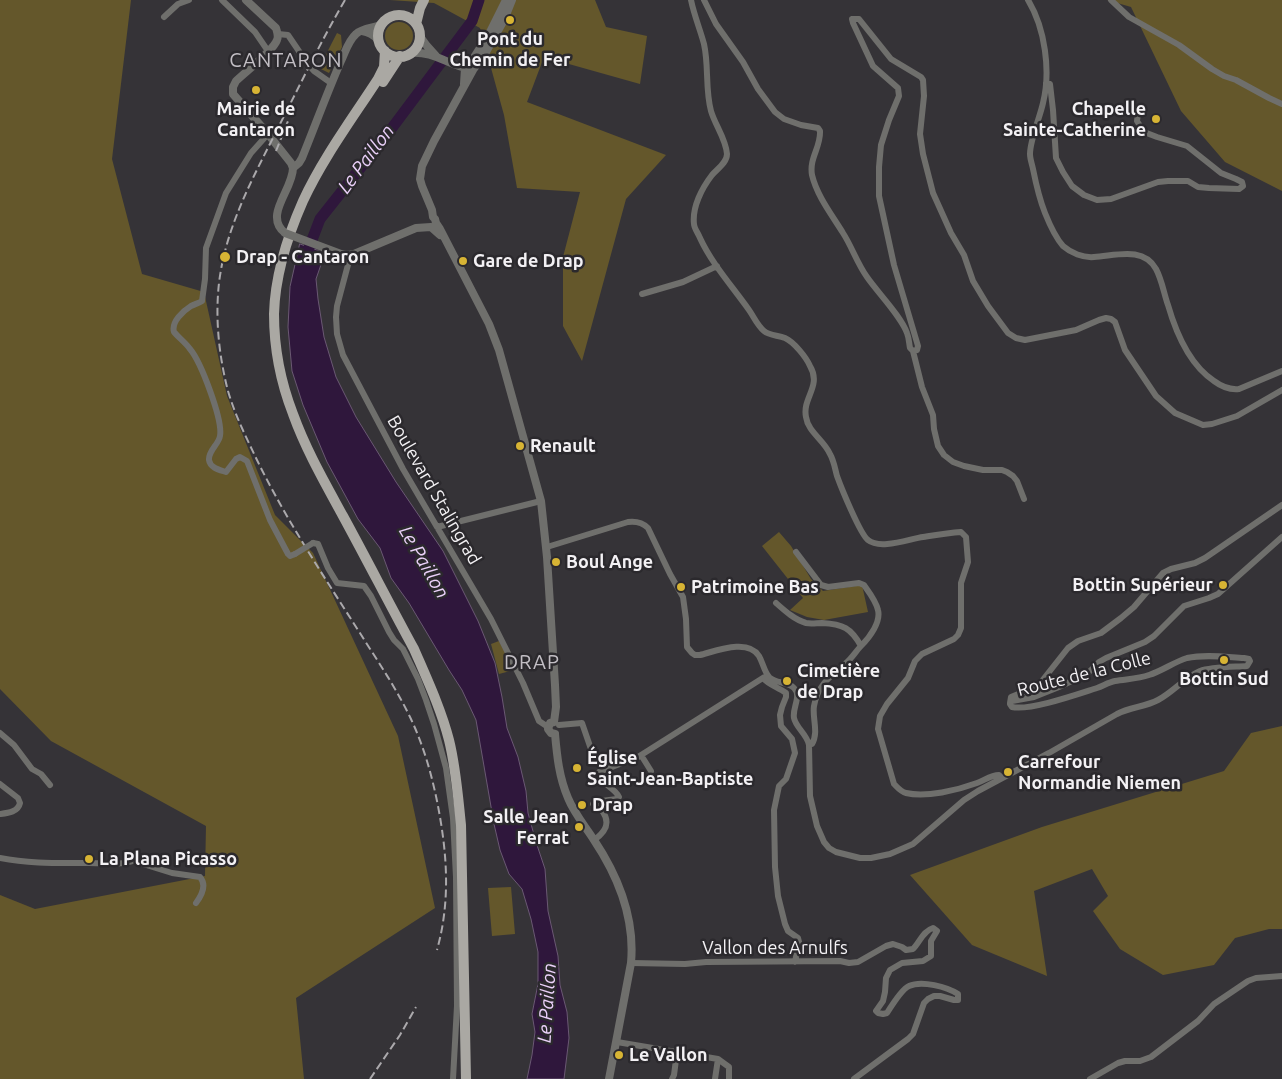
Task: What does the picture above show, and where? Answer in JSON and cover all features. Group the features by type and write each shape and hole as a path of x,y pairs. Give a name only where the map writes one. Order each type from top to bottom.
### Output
{"main road":[{"path":"405,16 419,0"},
{"path":"416,24 424,0"},
{"path":"277,325 286,264 307,202 331,158 396,62 409,54 421,37 413,20 405,16 391,16 381,25 378,40 385,51 390,54 409,54"},
{"path":"385,51 384,67 378,79 326,156 303,200 287,244 278,282 276,299 277,325 290,392 308,440 432,678 453,741 458,764 465,825 467,1079"}],"street":[{"path":"164,17 178,4 189,0"},
{"path":"222,0 255,32 268,51"},
{"path":"246,0 276,28 278,34 277,41 236,80 233,86 233,94 268,134 293,168 292,176 276,216 278,227 285,233 345,255 430,222"},
{"path":"506,0 473,59 463,88 434,140 422,166 420,179 428,203 430,222 440,229 489,324 509,383 540,501 546,547 556,707 554,725 550,732 555,734 558,766 563,786 574,810 610,867 626,907 633,948 632,963 609,1079"},
{"path":"469,69 486,52 504,20 512,0"},
{"path":"691,0 704,43 711,111 724,142 727,155 724,162 702,190 694,212 694,226 702,242 758,325 766,333 788,340 803,354 810,364 813,371 814,385 806,407 807,422 830,453 837,476 857,523 868,540 876,544 889,544 961,532 966,537 968,562 961,583 961,628 958,635 954,639 922,654 915,661 908,678 880,716 878,729 894,784 900,791 926,794 947,792 977,783 994,775 999,775 1002,778 964,800 913,844 890,854 870,858 860,858 836,852 824,842 817,826 810,796 809,745 794,719 797,698 795,690 790,686 773,681 765,676"},
{"path":"704,0 716,24 775,112 784,119 818,128 820,131 818,145 811,163 815,185 844,234 866,277 903,324 908,334 910,348 913,351 922,387 933,415 938,446 944,456 964,466 983,470 1002,470 1013,476 1017,481 1024,499"},
{"path":"1028,0 1036,15 1046,58 1044,102 1030,153 1036,189 1044,212 1063,246 1076,254 1093,257 1123,254 1139,255 1148,259 1156,269 1177,333 1192,359 1207,377 1222,387 1232,390 1238,389 1282,371"},
{"path":"1111,0 1129,17 1179,45 1212,69 1282,104"},
{"path":"913,351 917,350 918,346 894,265 879,196 881,145 899,92 898,88 873,66 853,24 852,19 855,18 859,19 891,58 923,80 924,96 920,134 933,193 951,233 964,255 973,281 988,306 1008,333 1016,338 1025,340 1076,330 1099,320 1111,319 1115,322 1125,350 1156,396 1175,413 1202,426 1237,416 1282,390"},
{"path":"293,168 299,163 351,40 360,31 381,25"},
{"path":"360,31 368,32 378,40"},
{"path":"278,34 288,35 314,71 332,83"},
{"path":"421,37 436,56"},
{"path":"454,65 469,59 481,47"},
{"path":"409,54 436,56 454,65 469,69"},
{"path":"1046,83 1050,84 1056,158 1072,186 1084,195 1097,200 1111,199 1158,182 1168,181 1188,182 1198,187 1240,190 1242,182 1221,173 1186,146 1144,132 1137,121 1138,113"},
{"path":"268,134 251,153 226,194 206,248 202,301 190,307 182,314 175,322 173,329 191,349 209,386 218,418 220,435 209,455 212,466 226,472 236,459 240,457 247,461 270,520 288,554 290,556 313,543 318,544 328,568 337,583 343,585 361,584 366,588 389,632 403,649 418,679 442,753 453,818 458,1006 453,1079"},
{"name":"Boulevard Stalingrad","path":"345,255 349,261 337,306 336,317 337,334 343,355 403,469 491,619 523,683 539,721 554,725"},
{"path":"642,294 683,282 717,266"},
{"path":"438,527 540,501"},
{"path":"1010,703 1011,697 1038,686 1074,643 1080,639 1100,633 1121,618 1163,573 1205,558 1282,504"},
{"path":"546,547 628,522 644,524 648,528 683,597 688,650 695,655 700,655 736,646 747,648 758,655 767,683 786,693 780,715 781,726 792,739 795,753 786,779 779,786 774,815 775,866 778,896 785,924 788,931 798,938 799,942 795,962"},
{"name":"Route de la Colle","path":"1002,778 1126,709 1158,700 1200,671 1246,666 1250,661 1244,658 1205,656 1190,658 1144,677 1113,681 1054,701 1019,708 1012,707 1010,703 1059,688 1088,674 1099,662 1106,658 1145,642 1154,636 1184,606 1218,594 1282,537"},
{"path":"796,552 820,585 828,587 859,583 864,585 879,611 876,625 861,646 846,663 828,678 817,694 813,716 815,738 812,744 809,745"},
{"path":"776,603 807,624 824,623 839,625 851,631 855,634 861,646"},
{"path":"594,840 603,834 606,828 604,813 595,807 594,802 617,799 619,797 618,793 603,783 598,777 599,772 642,754 765,676"},
{"path":"554,725 582,723 592,752"},
{"path":"0,733 14,745 32,769 41,774 50,784"},
{"path":"642,754 651,771"},
{"path":"0,784 18,798 20,806 13,811 0,814"},
{"path":"0,858 60,863 118,864 135,860 172,873 200,877 204,883 202,894 196,903"},
{"name":"Vallon des Arnulfs","path":"632,963 858,962 893,944 906,950 913,949 924,934 934,928 937,931 931,941 931,956 923,961 902,963 890,970 886,978 882,1001 876,1011 883,1014 887,1013 905,989 910,985 917,984 932,984 951,990 958,994 958,1000 940,996 928,999 924,1003 913,1034 854,1079"},
{"path":"1090,1079 1118,1063 1140,1061 1151,1057 1198,1021 1214,1004 1248,981 1256,978 1282,976"},
{"path":"617,1042 718,1059 729,1067 729,1079"},
{"path":"672,1079 677,1052"},
{"path":"714,1079 718,1059"}],"shaded area":[{"path":"0,0 131,0 112,159 142,274 204,292 227,396 275,515 313,553 398,736 435,908 296,998 304,1079 0,1079 0,895 35,909 205,876 206,826 51,741 0,689"},
{"path":"390,0 595,0 606,27 647,36 640,84 544,57 527,102 666,155 626,199 582,361 563,326 563,257 580,192 517,188 504,115 480,28 434,3"},
{"path":"1107,0 1282,0 1282,191 1225,162 1181,111 1131,7"},
{"path":"399,22 409,26 413,36 409,46 399,50 389,46 385,36 389,26"},
{"path":"337,33 341,35 342,47 329,73 319,68"},
{"path":"779,532 791,546 811,579 823,591 862,585 868,612 824,620 807,617 790,610 803,598 762,546"},
{"path":"499,641 514,670 499,674 491,644"},
{"path":"1282,726 1282,929 1269,929 1235,938 1214,965 1163,975 1120,949 1093,911 1108,896 1092,869 1034,891 1047,976 972,945 910,875 1042,827 1224,771 1251,733"},
{"path":"511,887 515,934 492,936 488,888"}],"water":[{"path":"300,244 325,253 316,279 324,337 336,377 356,417 396,482 443,551 478,621 495,663 507,728 518,757 526,791 528,813 545,869 548,911 558,956 560,985 567,1012 569,1038 564,1079 527,1079 535,1032 532,1014 538,984 538,952 522,889 509,874 500,850 476,720 462,690 409,603 391,578 380,548 358,519 327,462 303,405 292,371 288,327 290,287"}],"waterway":[{"name":"Le Paillon","path":"307,253 320,219 392,128 472,21 479,0"}],"railway":[{"path":"345,0 319,46 242,201 228,241 219,283 217,310 219,337 228,391 237,417 256,458 294,528 394,688 415,727 423,748 437,801 445,857 446,894 437,950"},
{"path":"276,151 288,121"},
{"path":"370,1079 400,1035 416,1007"}],"place":[{"name":"Pont du Chemin de Fer","path":"510,20"},
{"name":"Mairie de Cantaron","path":"256,90"},
{"name":"Chapelle Sainte-Catherine","path":"1156,119"},
{"name":"Drap - Cantaron","path":"225,257"},
{"name":"Gare de Drap","path":"463,261"},
{"name":"Renault","path":"520,446"},
{"name":"Boul Ange","path":"556,562"},
{"name":"Bottin Supérieur","path":"1223,585"},
{"name":"Patrimoine Bas","path":"681,587"},
{"name":"Bottin Sud","path":"1224,660"},
{"name":"Cimetière de Drap","path":"787,681"},
{"name":"Église Saint-Jean-Baptiste","path":"577,768"},
{"name":"Carrefour Normandie Niemen","path":"1008,772"},
{"name":"Drap","path":"582,805"},
{"name":"Salle Jean Ferrat","path":"579,827"},
{"name":"La Plana Picasso","path":"89,859"},
{"name":"Le Vallon","path":"619,1055"}],"district":[{"name":"CANTARON","path":"286,60"},
{"name":"DRAP","path":"532,662"}]}
